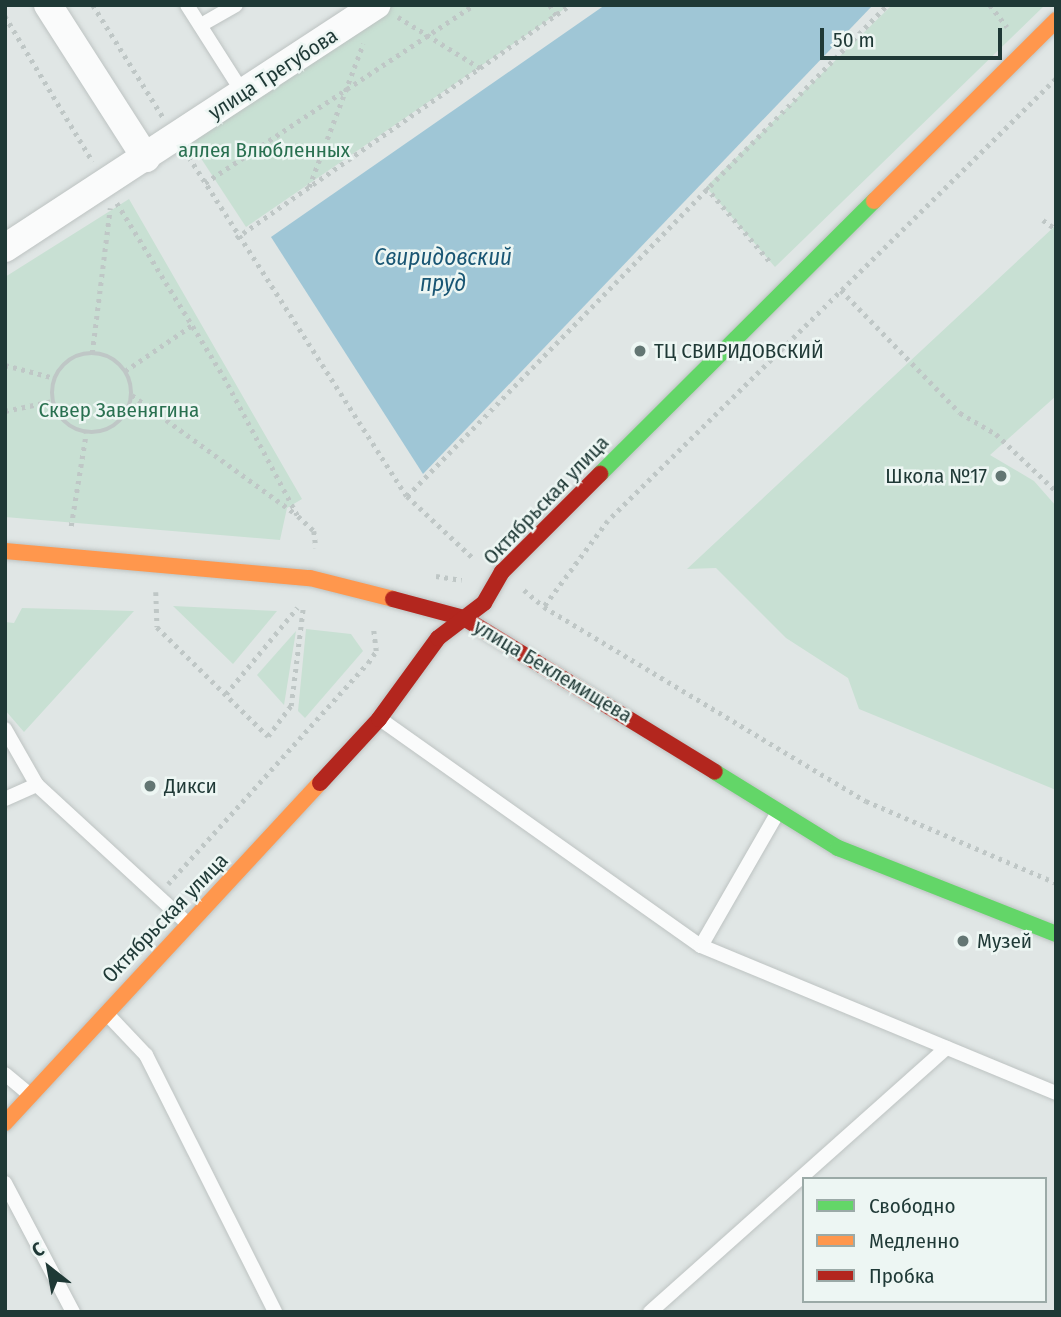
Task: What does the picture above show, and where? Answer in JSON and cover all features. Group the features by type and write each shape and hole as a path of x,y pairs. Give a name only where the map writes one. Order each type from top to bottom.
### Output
{"street":[{"path":"5,248 146,159 48,5"},
{"name":"улица Трегубова","path":"146,159 243,93 378,15"},
{"name":"Октябрьская улица","path":"5,1123 105,1011 190,925 379,719 438,638 484,603 502,572 1056,20"},
{"name":"улица Беклемищева","path":"5,551 310,578 464,618 838,848 1056,934"}],"lane":[{"path":"187,5 243,93"},
{"path":"201,25 236,5"},
{"path":"379,719 701,946 1056,1093"},
{"path":"5,729 37,785 190,925"},
{"path":"5,799 37,785"},
{"path":"701,946 779,810"},
{"path":"105,1011 146,1055 275,1312"},
{"path":"804,1177 946,1048"},
{"path":"5,1074 30,1095"},
{"path":"659,1309 802,1179"},
{"path":"5,1183 73,1312"}],"path":[{"path":"93,5 205,183 236,238 407,496 478,564"},
{"path":"205,183 474,5"},
{"path":"550,5 556,15"},
{"path":"236,238 570,5"},
{"path":"407,496 706,187 887,5"},
{"path":"990,5 1013,35"},
{"path":"995,12 1002,5"},
{"path":"308,187 378,15 428,36 480,68"},
{"path":"5,16 105,183"},
{"path":"1056,79 608,521 544,607 866,801 1056,883"},
{"path":"706,187 775,267"},
{"path":"92,353 112,194 194,324 298,516 317,544 310,578"},
{"path":"1043,220 1056,229"},
{"path":"841,290 960,413 996,434 1056,491"},
{"path":"125,371 194,324"},
{"path":"132,395 112,428 86,433 64,423 52,401 55,378 69,360 92,353 125,371 132,395 298,516"},
{"path":"5,365 55,378"},
{"path":"5,411 52,401"},
{"path":"69,534 86,433"},
{"path":"145,589 170,590"},
{"path":"156,589 157,627 268,736 291,706 305,599"},
{"path":"291,598 305,599"},
{"path":"226,694 305,599"},
{"path":"158,896 368,663 376,651 371,618 385,622"}],"green space":[{"name":"аллея Влюбленных","path":"390,5 570,5 246,227 187,137"},
{"path":"892,5 1045,5 775,267 706,187"},
{"name":"Сквер Завенягина","path":"129,199 302,499 287,508 280,540 5,517 5,277"},
{"path":"1056,225 1056,396 990,455 1034,481 1056,506 1056,790 859,709 848,678 786,638 716,568 687,569"},
{"path":"173,606 277,611 233,664"},
{"path":"22,608 134,611 24,732 5,710 5,622 14,623"},
{"path":"306,629 351,634 363,651 305,718 298,711"},
{"path":"296,631 284,705 257,675"}],"water":[{"name":"Свиридовский пруд","path":"605,5 873,5 423,474 271,237"}],"traffic: fast":[{"path":"600,474 874,201"},
{"path":"715,772 838,848 1056,934"}],"traffic: slow":[{"path":"874,201 1056,20"},
{"path":"5,551 310,578 393,599"},
{"path":"5,1123 320,783"}],"traffic: jam":[{"path":"320,783 379,719 438,638 484,603 502,572 600,474"},
{"path":"393,599 464,618 715,772"}],"place":[{"name":"ТЦ СВИРИДОВСКИЙ","path":"640,351"},
{"name":"Школа №17","path":"1001,476"},
{"name":"Дикси","path":"150,786"},
{"name":"Музей","path":"963,941"}]}
